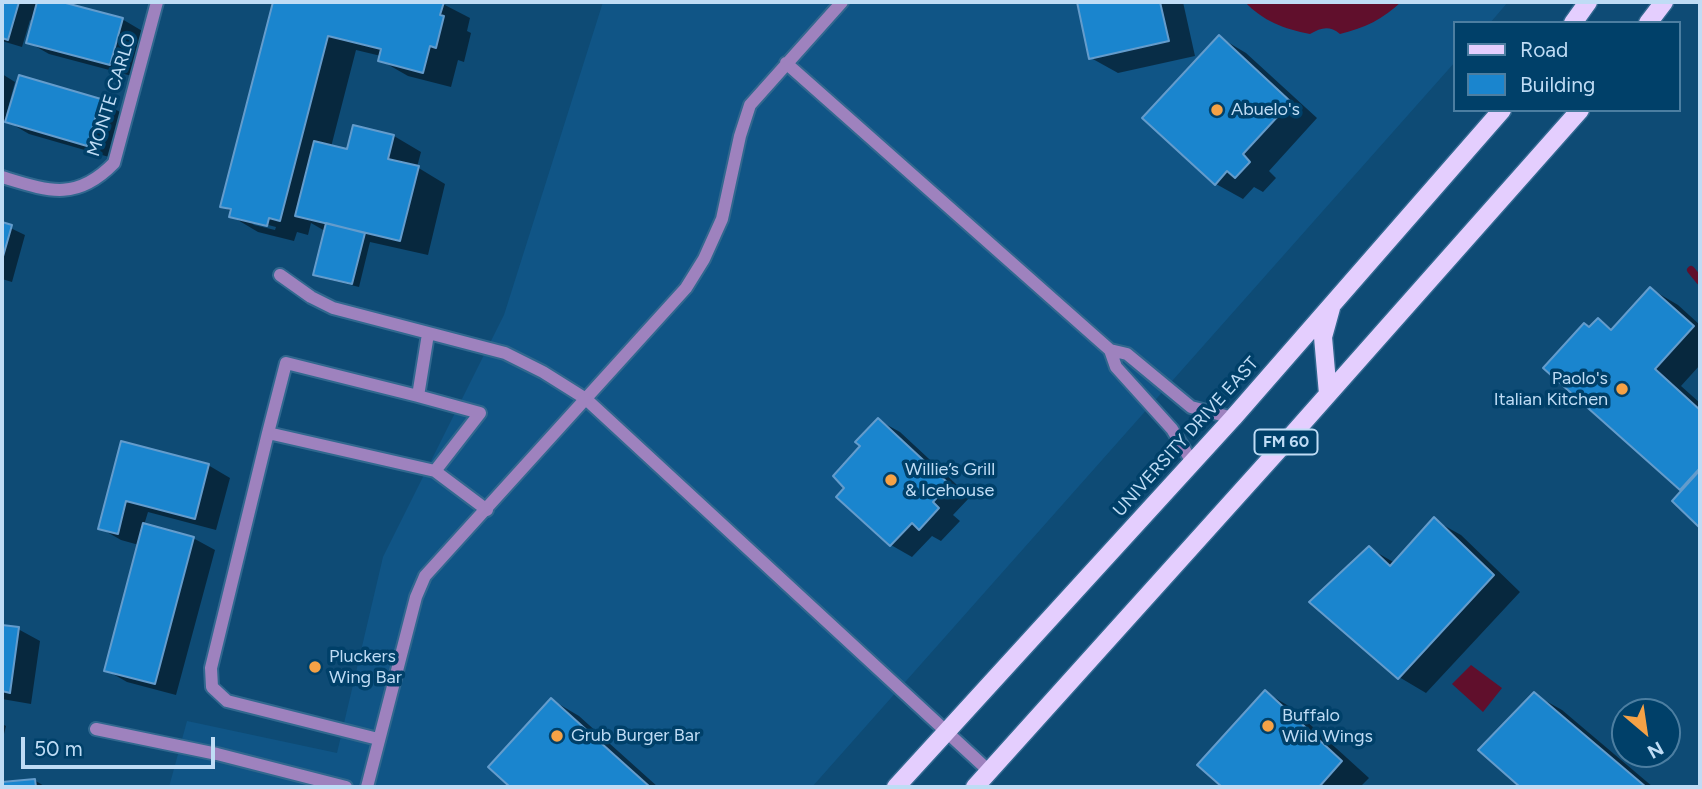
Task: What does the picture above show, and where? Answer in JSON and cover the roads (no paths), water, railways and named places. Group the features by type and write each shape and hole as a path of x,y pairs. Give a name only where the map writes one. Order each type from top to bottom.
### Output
{"main road":[{"path":"1574,21 1588,2"},
{"path":"1650,21 1664,2"},
{"name":"UNIVERSITY DRIVE EAST","path":"896,787 1233,418 1500,112"},
{"name":"FM 60","path":"975,787 1578,112"},
{"path":"1328,394 1323,337 1332,304"}],"street":[{"name":"MONTE CARLO","path":"2,177 45,190 66,191 82,187 100,177 114,163 157,2"},
{"path":"367,787 416,597 425,576 686,288 705,259 722,219 740,136 750,105 842,2"},
{"path":"786,64 1110,350 1127,354 1191,407 1233,418"},
{"path":"280,275 311,297 333,308 505,353 543,372 586,399 989,771"},
{"path":"418,396 428,334"},
{"path":"1110,350 1116,367 1172,429 1192,462"},
{"path":"378,739 227,701 212,687 211,668 286,363 480,413 435,471"},
{"path":"268,433 435,471 487,510"},
{"path":"96,729 217,754 346,787"}],"waterway":[{"path":"1691,270 1700,281"}],"place":[{"name":"Abuelo's","path":"1217,110"},
{"name":"Paolo's Italian Kitchen","path":"1622,389"},
{"name":"Willie’s Grill & Icehouse","path":"891,480"},
{"name":"Pluckers Wing Bar","path":"315,667"},
{"name":"Buffalo Wild Wings","path":"1268,726"},
{"name":"Grub Burger Bar","path":"557,736"}]}
